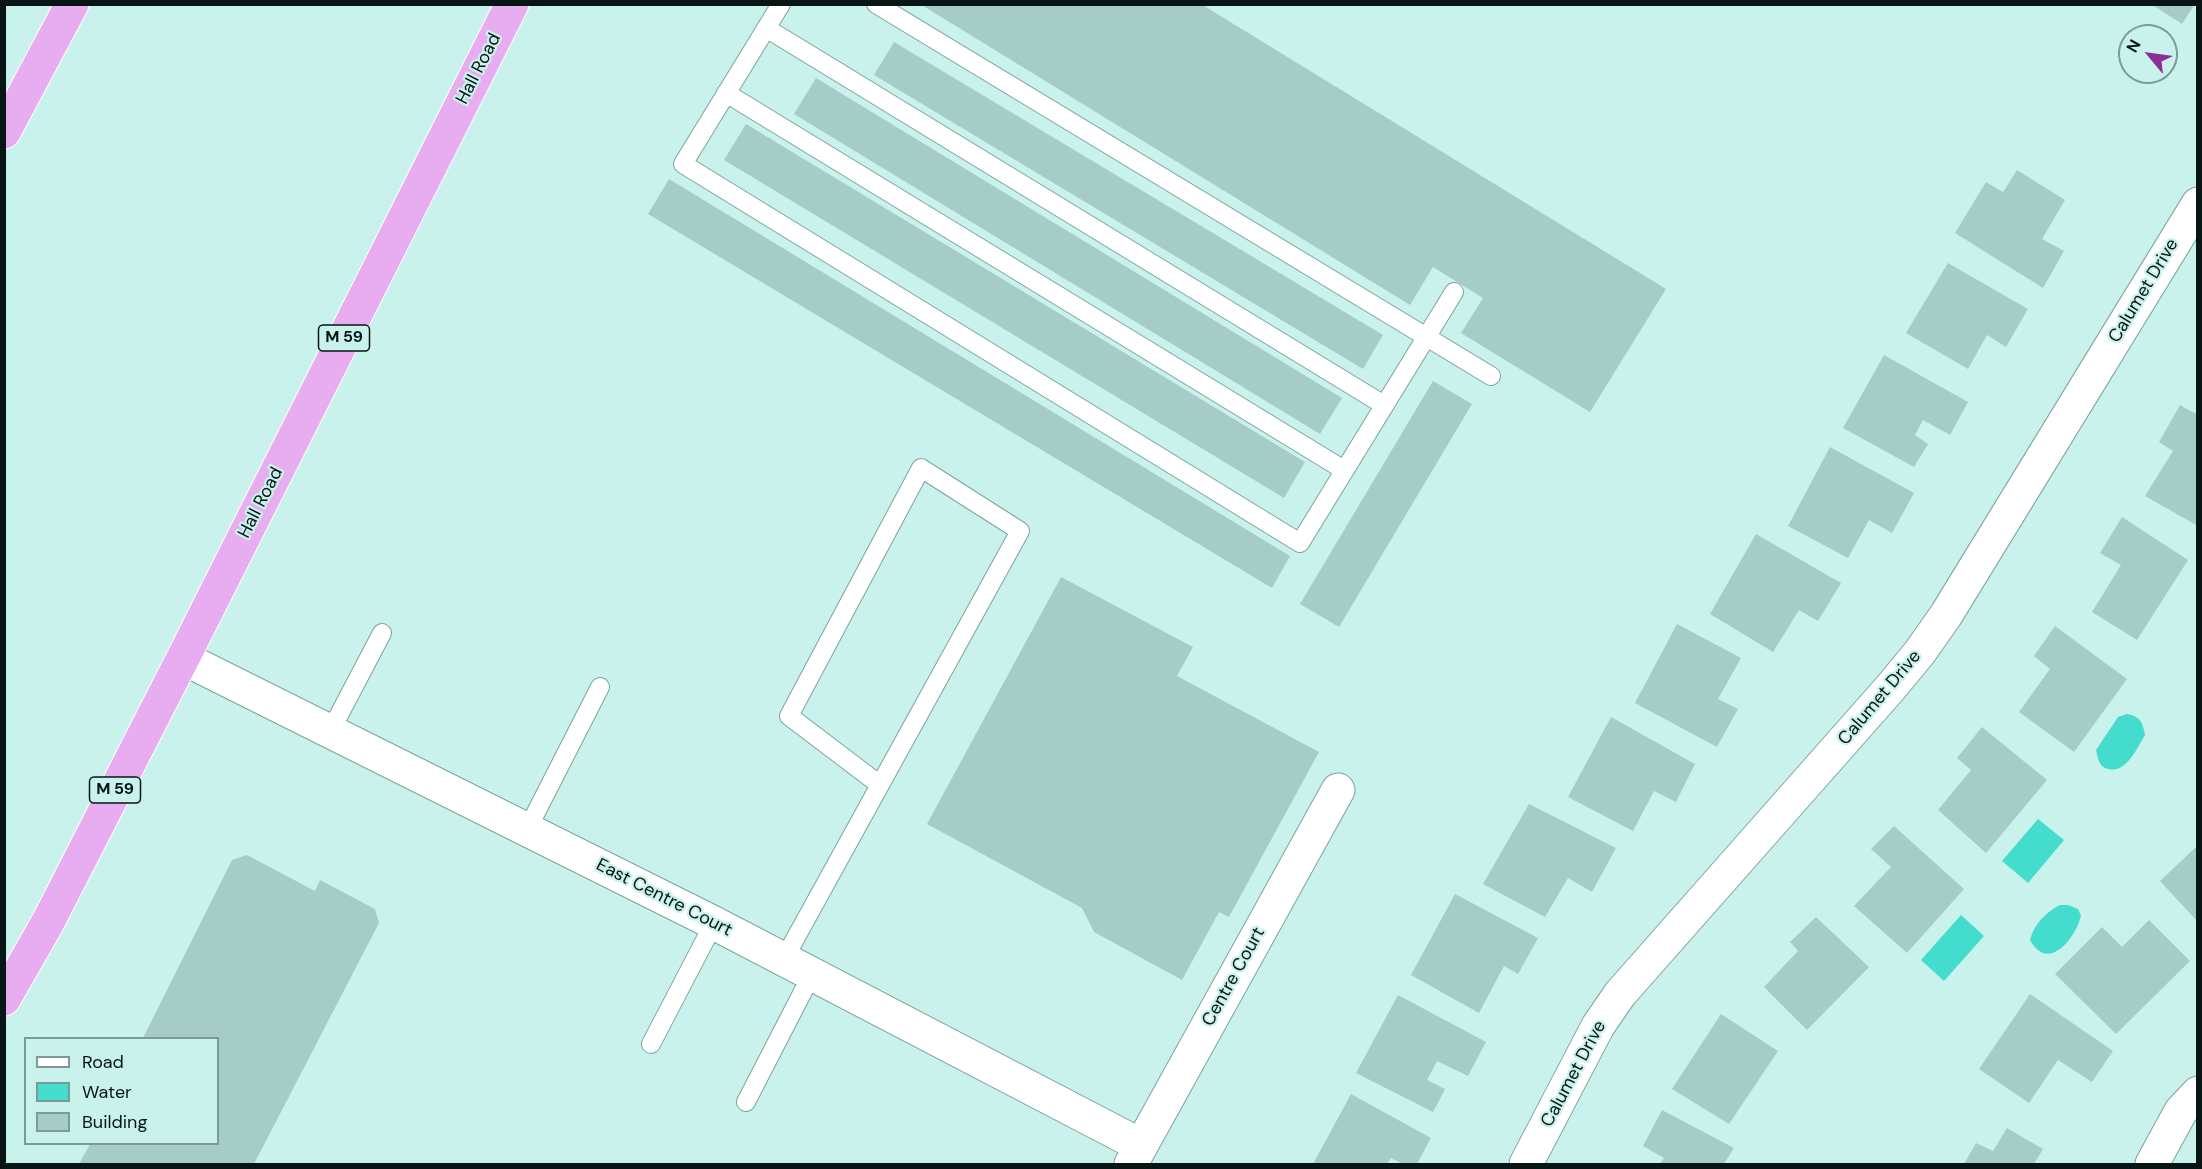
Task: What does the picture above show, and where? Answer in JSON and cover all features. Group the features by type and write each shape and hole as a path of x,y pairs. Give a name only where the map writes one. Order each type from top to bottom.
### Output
{"highway":[{"path":"4,132 72,4"},
{"name":"Hall Road","path":"4,999 48,922 183,658 512,4"}],"street":[{"name":"Calumet Drive","path":"1526,1164 1598,1026 1620,994 1878,702 1920,652 1946,615 2198,204"},
{"name":"East Centre Court","path":"183,658 784,959 1135,1155"},
{"name":"Centre Court","path":"1135,1155 1338,789"},
{"path":"2152,1164 2181,1111 2198,1093"}],"lane":[{"path":"781,4 683,164 1300,543 1454,292"},
{"path":"876,4 1491,376"},
{"path":"766,28 1384,405"},
{"path":"726,93 1344,470"},
{"path":"784,959 880,785 1020,531 921,468 789,716 880,785"},
{"path":"330,732 382,633"},
{"path":"527,830 600,687"},
{"path":"651,1044 714,923"},
{"path":"746,1102 812,974"}],"water":[{"path":"2127,714 2135,716 2140,721 2145,735 2126,764 2114,770 2105,768 2099,762 2096,750 2118,717"},
{"path":"2038,819 2064,840 2028,883 2002,861"},
{"path":"2060,905 2078,909 2081,916 2067,942 2052,953 2045,953 2037,949 2030,940 2041,919"},
{"path":"1961,915 1984,936 1944,981 1921,960"}],"building":[{"path":"920,4 1201,4 1666,289 1590,412 1461,333 1483,298 1433,267 1410,305"},
{"path":"2151,4 2195,4 2182,24"},
{"path":"894,42 1383,335 1363,369 874,75"},
{"path":"816,78 1342,398 1320,434 794,114"},
{"path":"746,124 1305,462 1284,498 724,160"},
{"path":"2017,170 2065,200 2042,239 2064,251 2043,288 1955,233 1986,182 2003,192"},
{"path":"669,179 1290,556 1272,588 648,214"},
{"path":"1948,263 2028,309 2006,347 1987,335 1968,369 1906,333"},
{"path":"1884,355 1968,402 1950,435 1923,420 1915,435 1928,444 1914,467 1843,428"},
{"path":"1433,381 1472,404 1339,627 1300,604"},
{"path":"2180,405 2198,415 2198,526 2145,496 2173,451 2159,442"},
{"path":"1830,447 1914,493 1892,533 1869,520 1848,558 1788,526"},
{"path":"2122,517 2188,560 2137,640 2092,612 2121,565 2100,553"},
{"path":"1756,534 1841,583 1818,621 1799,610 1773,652 1710,614"},
{"path":"1061,577 1193,647 1177,676 1319,752 1229,917 1219,912 1182,980 1094,932 1082,908 927,824"},
{"path":"1677,624 1741,658 1718,699 1738,709 1717,747 1635,703"},
{"path":"2055,626 2127,679 2074,752 2019,712 2050,669 2034,656"},
{"path":"1611,717 1695,764 1676,802 1654,791 1633,831 1568,797"},
{"path":"1982,727 2047,780 1986,853 1938,810 1971,770 1957,758"},
{"path":"1529,804 1616,848 1592,892 1568,878 1545,917 1483,884"},
{"path":"1894,826 1964,889 1907,953 1854,906 1891,867 1871,849"},
{"path":"2198,845 2198,922 2160,881"},
{"path":"247,855 315,891 320,880 375,909 379,923 254,1164 79,1164 89,1145 219,1145 219,1037 144,1037 232,860"},
{"path":"1455,894 1538,938 1518,974 1504,966 1479,1013 1411,975"},
{"path":"1816,917 1869,967 1807,1030 1764,987 1798,951 1790,942"},
{"path":"2149,920 2190,961 2116,1034 2055,974 2102,927 2122,947"},
{"path":"2030,994 2113,1051 2092,1082 2058,1060 2029,1103 1979,1069"},
{"path":"1398,995 1486,1042 1468,1076 1437,1061 1427,1080 1445,1089 1433,1112 1356,1073"},
{"path":"1721,1014 1778,1051 1729,1124 1672,1089"},
{"path":"1351,1094 1431,1138 1417,1164 1403,1164 1391,1158 1387,1164 1313,1164"},
{"path":"1662,1110 1734,1148 1724,1164 1660,1164 1664,1158 1643,1146"},
{"path":"2007,1128 2043,1149 2034,1164 1964,1164 1976,1143 1993,1151"}]}
